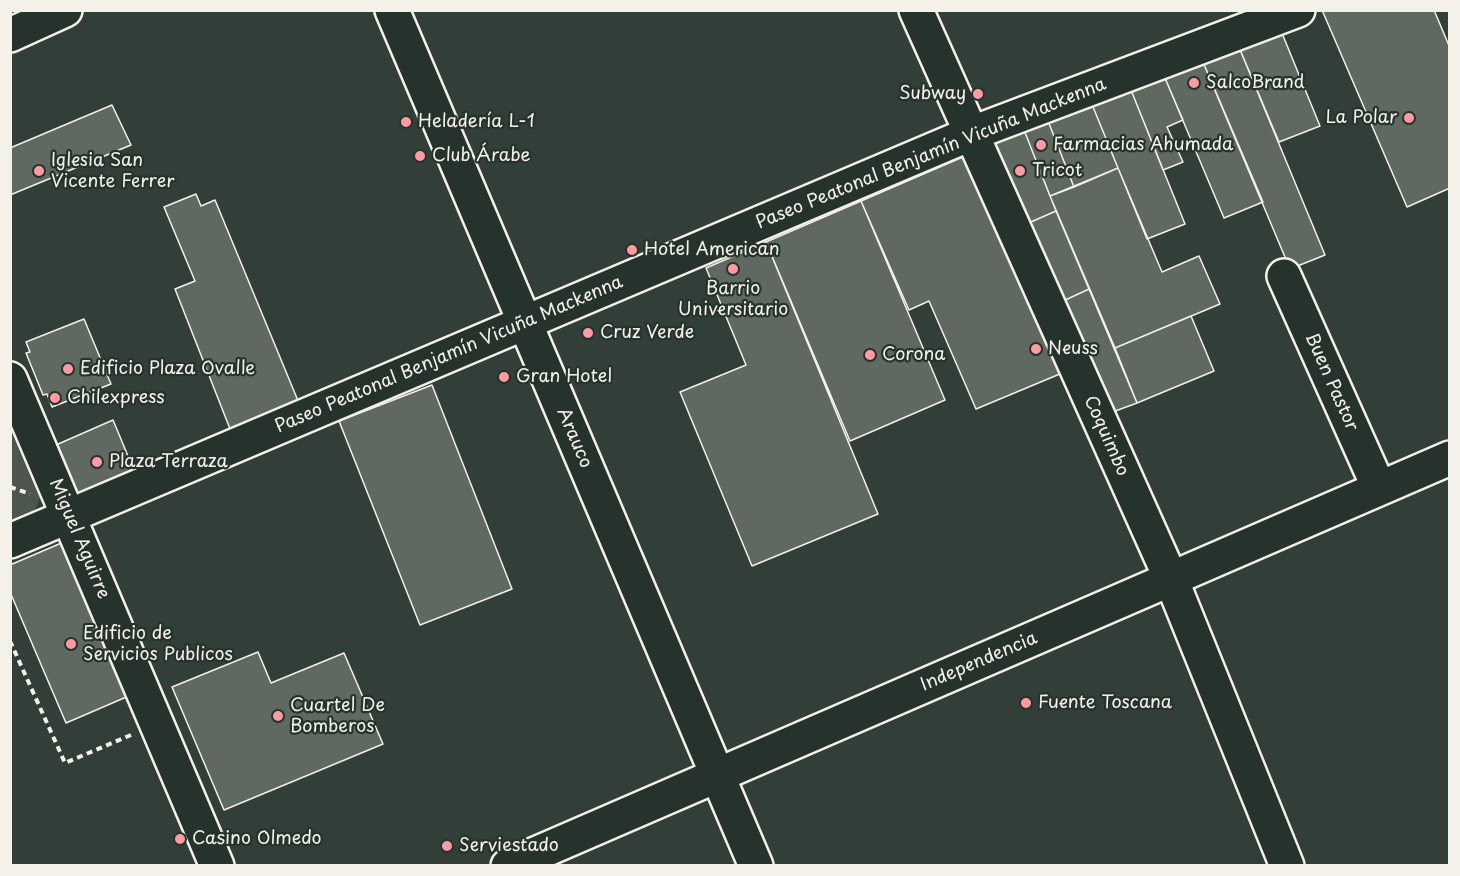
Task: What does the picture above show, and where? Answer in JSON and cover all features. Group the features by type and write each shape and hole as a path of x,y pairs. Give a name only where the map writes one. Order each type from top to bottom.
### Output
{"street":[{"path":"10,35 65,10"},
{"name":"Arauco","path":"392,10 756,866"},
{"name":"Coquimbo","path":"916,10 1171,579 1287,866"},
{"name":"Paseo Peatonal Benjamín Vicuña Mackenna","path":"10,541 970,134 1299,10"},
{"name":"Buen Pastor","path":"1284,276 1379,488"},
{"name":"Miguel Aguirre","path":"10,379 217,866"},
{"name":"Independencia","path":"508,866 1449,458"}],"path":[{"path":"10,640 65,763 157,723"}],"shaded area":[{"path":"10,416 38,476 40,498 34,512 11,522"}],"building":[{"name":"La Polar","path":"1322,10 1434,10 1450,48 1450,188 1407,207"},
{"path":"1277,21 1320,126 1279,142 1236,40"},
{"path":"1236,40 1325,255 1290,269 1200,55"},
{"path":"1200,55 1263,202 1224,218 1162,71"},
{"path":"1162,71 1183,120 1167,127 1183,162 1163,170 1129,85"},
{"path":"1129,85 1185,224 1147,239 1091,102"},
{"path":"1091,102 1118,168 1074,187 1048,121"},
{"name":"Iglesia San Vicente Ferrer","path":"112,105 131,145 10,195 10,148"},
{"path":"1048,121 1074,187 1050,196 1024,130"},
{"name":"Tricot","path":"1024,130 1056,211 1024,225 990,146"},
{"path":"972,153 1067,371 976,409 929,301 909,310 861,201"},
{"path":"1118,168 1162,272 1199,256 1220,304 1115,348 1050,196"},
{"path":"196,194 201,206 215,200 301,408 234,439 175,289 195,281 164,207"},
{"name":"Corona","path":"861,201 945,400 850,441 766,242"},
{"path":"1056,211 1089,289 1061,302 1024,225"},
{"path":"766,242 878,514 752,566 680,392 746,365 706,268"},
{"path":"1089,289 1137,403 1110,413 1061,302"},
{"path":"1191,316 1214,371 1137,403 1115,348"},
{"name":"Edificio Plaza Ovalle","path":"84,319 111,384 52,407 47,394 43,395 26,353 30,352 26,342"},
{"path":"432,385 512,589 420,625 339,421"},
{"name":"Plaza Terraza","path":"113,420 138,480 82,504 56,445"},
{"name":"Edificio de Servicios Publicos","path":"66,541 131,695 66,723 10,592 10,565"},
{"name":"Cuartel De Bomberos","path":"258,652 271,683 344,653 383,744 224,810 172,687"}],"place":[{"name":"SalcoBrand","path":"1194,83"},
{"name":"Subway","path":"978,94"},
{"name":"La Polar","path":"1409,118"},
{"name":"Heladería L-1","path":"406,122"},
{"name":"Farmacias Ahumada","path":"1041,145"},
{"name":"Club Árabe","path":"420,156"},
{"name":"Iglesia San Vicente Ferrer","path":"39,171"},
{"name":"Tricot","path":"1020,171"},
{"name":"Hotel American","path":"632,250"},
{"name":"Barrio Universitario","path":"733,269"},
{"name":"Cruz Verde","path":"588,333"},
{"name":"Neuss","path":"1036,349"},
{"name":"Corona","path":"870,355"},
{"name":"Edificio Plaza Ovalle","path":"68,369"},
{"name":"Gran Hotel","path":"504,377"},
{"name":"Chilexpress","path":"55,398"},
{"name":"Plaza Terraza","path":"97,462"},
{"name":"Edificio de Servicios Publicos","path":"71,644"},
{"name":"Fuente Toscana","path":"1026,703"},
{"name":"Cuartel De Bomberos","path":"278,716"},
{"name":"Casino Olmedo","path":"180,839"},
{"name":"Serviestado","path":"447,846"}]}
